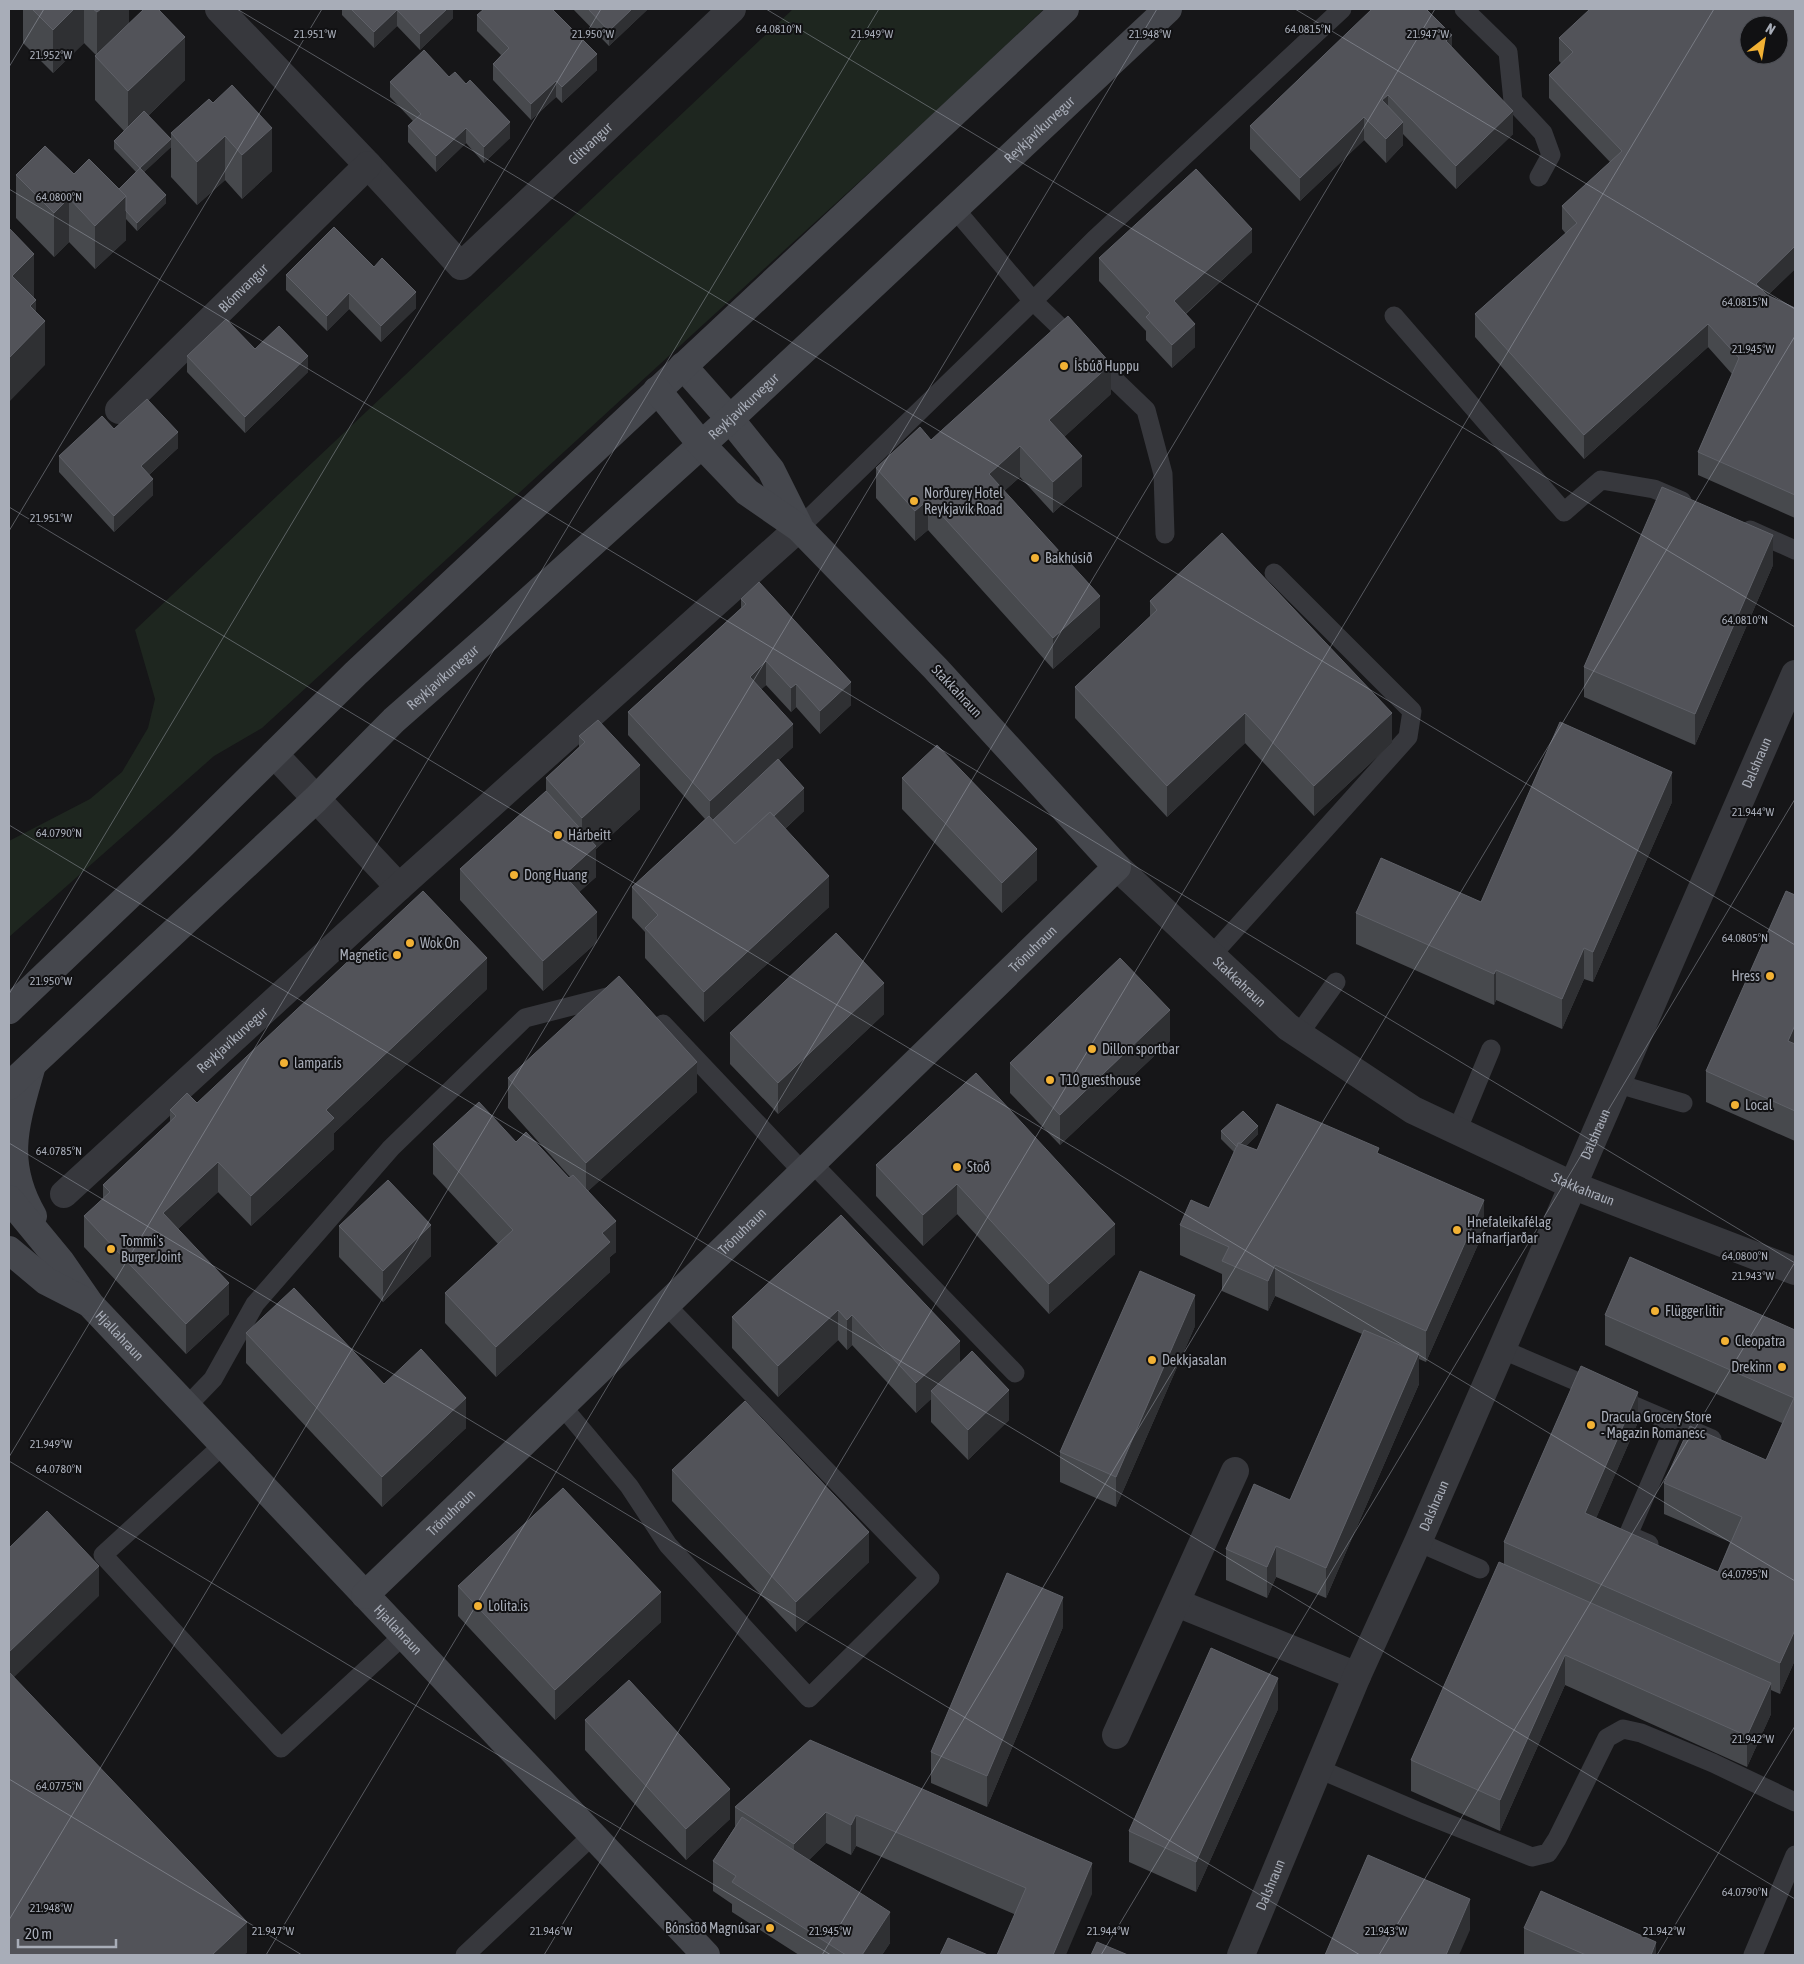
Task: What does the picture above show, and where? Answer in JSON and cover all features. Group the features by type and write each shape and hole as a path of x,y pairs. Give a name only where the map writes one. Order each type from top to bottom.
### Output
{"main road":[{"path":"9,1010 179,848 368,662 1065,9"},
{"name":"Reykjavíkurvegur","path":"9,1086 316,799 394,720 493,634 730,419 1168,9"},
{"name":"Stakkahraun","path":"683,366 730,419 771,470 799,528"},
{"name":"Stakkahraun","path":"657,390 701,444 747,492 799,528 949,682 1117,867"},
{"name":"Trönuhraun","path":"365,1595 1117,867"},
{"path":"9,991 46,974"},
{"path":"32,1064 14,1135 16,1178 54,1271"},
{"name":"Hjallahraun","path":"9,1199 54,1271 90,1304 706,1955"},
{"name":"Hjallahraun","path":"9,1250 54,1271"},
{"path":"9,1263 54,1271"}],"street":[{"path":"219,9 368,165"},
{"name":"Glitvangur","path":"368,165 462,266 721,13"},
{"name":"Blómvangur","path":"118,410 368,165"},
{"name":"Reykjavíkurvegur","path":"64,1194 399,887 799,528"},
{"name":"Dalshraun","path":"1241,1955 1357,1676 1418,1542 1574,1186 1795,674"},
{"path":"274,754 399,887"},
{"name":"Stakkahraun","path":"1117,867 1288,1027 1413,1110 1574,1186 1795,1271"},
{"path":"1116,1735 1236,1471"},
{"path":"1177,1603 1357,1676"}],"lane":[{"path":"799,528 1094,240 1342,9"},
{"path":"1464,9 1508,52 1513,100 1543,133 1551,155 1539,178"},
{"path":"954,208 1033,301 1146,410 1163,474 1165,534"},
{"path":"1394,316 1564,512 1600,480 1654,489 1698,508"},
{"path":"1734,523 1795,550"},
{"path":"1211,956 1408,737 1411,720 1412,711 1274,573"},
{"path":"1299,1034 1336,982"},
{"path":"187,1406 213,1379 255,1304 365,1177 391,1148 525,1018 620,994 643,1008 808,1167 1015,1372"},
{"path":"1457,1131 1491,1049"},
{"path":"1618,1084 1683,1103"},
{"path":"562,1406 629,1486 668,1546 809,1698 930,1578 666,1305"},
{"path":"1501,1350 1728,1446"},
{"path":"1661,1550 1628,1535 1676,1424"},
{"path":"224,1445 103,1555 281,1748 404,1635"},
{"path":"1418,1542 1480,1569"},
{"path":"1318,1769 1532,1857 1548,1853 1557,1839 1607,1738 1623,1729 1640,1732 1713,1763 1795,1802"},
{"path":"465,1955 593,1835"},
{"path":"1753,1955 1795,1855"}],"shaded area":[{"path":"793,9 1044,9 929,118 262,728 214,756 9,937 9,841 90,799 122,772 148,728 155,699 135,630"}],"building":[{"path":"32,9 74,9 53,30"},
{"path":"144,9 158,9 185,37 128,91 95,56"},
{"path":"351,9 447,9 420,34 397,10 374,32"},
{"path":"484,9 552,9 597,54 562,87 556,81 531,104 493,64 509,48 477,15"},
{"path":"588,9 632,9 609,31"},
{"path":"1372,9 1426,9 1452,35 1446,41 1513,111 1456,166 1388,95 1382,100 1403,122 1386,139 1364,117 1300,178 1250,126"},
{"path":"1590,9 1795,9 1795,246 1756,284 1767,295 1795,308 1795,495 1698,452 1739,358 1708,324 1584,435 1475,314 1577,223 1562,206 1622,151 1549,75 1573,52 1559,38"},
{"path":"424,50 449,77 455,72 466,84 470,80 510,122 484,147 466,128 436,156 408,126 421,114 390,82"},
{"path":"232,85 272,128 242,155 225,136 197,162 171,133 209,99 213,103"},
{"path":"144,111 171,139 140,168 114,141"},
{"path":"45,146 74,174 89,159 126,196 95,226 69,198 54,213 16,175"},
{"path":"140,168 166,195 137,223 126,211 126,196 119,189"},
{"path":"1196,169 1252,229 1174,301 1195,324 1172,345 1146,317 1150,313 1099,258"},
{"path":"334,227 374,267 382,258 416,292 381,326 349,293 327,316 286,275"},
{"path":"9,228 34,254 12,276 36,300 30,306 45,321 9,358"},
{"path":"1068,316 1111,364 1049,420 1082,456 1053,482 1020,446 989,474 1100,596 1053,638 928,500 915,511 876,468 920,427 931,440"},
{"path":"226,319 255,349 279,326 308,356 245,417 187,356"},
{"path":"147,399 178,432 141,466 153,479 114,516 59,456 102,416 114,429"},
{"path":"1662,487 1773,535 1695,714 1584,667"},
{"path":"1222,533 1392,713 1314,786 1245,713 1167,786 1075,687 1157,610 1150,601"},
{"path":"759,582 851,682 820,711 796,684 791,688 766,661 750,677 793,724 710,801 628,712 746,604 741,599"},
{"path":"598,720 640,765 582,818 546,778 585,742 579,736"},
{"path":"1560,722 1672,772 1593,952 1584,948 1562,999 1496,970 1494,974 1356,913 1381,858 1481,902"},
{"path":"937,745 1037,849 1002,883 902,778"},
{"path":"778,759 804,788 774,816 770,812 735,844 713,820"},
{"path":"546,791 596,846 564,875 597,912 543,961 460,869"},
{"path":"770,812 829,876 704,992 645,928 658,915 632,887 709,816 735,844"},
{"path":"423,891 487,958 326,1110 334,1118 251,1196 218,1162 163,1213 229,1283 186,1324 84,1216 110,1192 103,1185 176,1116 170,1110 187,1093 197,1103"},
{"path":"1786,891 1795,895 1795,1025 1788,1041 1795,1044 1795,1111 1706,1071"},
{"path":"836,933 884,983 778,1083 730,1033"},
{"path":"1120,958 1170,1010 1060,1115 1010,1063"},
{"path":"619,976 697,1062 586,1163 508,1078"},
{"path":"976,1073 1115,1224 1049,1284 957,1184 923,1215 876,1165"},
{"path":"479,1102 516,1142 526,1132 569,1178 573,1175 616,1221 602,1233 610,1242 496,1347 445,1293 513,1230 433,1144"},
{"path":"1277,1104 1379,1148 1377,1153 1484,1200 1426,1331 1275,1265 1268,1281 1222,1261 1229,1247 1180,1225 1191,1200 1209,1208 1238,1143 1257,1150"},
{"path":"1243,1111 1258,1126 1241,1143 1238,1143 1237,1147 1221,1131"},
{"path":"388,1180 431,1225 383,1271 339,1226"},
{"path":"841,1215 960,1341 916,1383 852,1315 847,1320 838,1310 778,1366 732,1317"},
{"path":"1630,1257 1795,1330 1795,1630 1780,1663 1504,1542 1581,1366 1638,1392 1585,1513 1718,1572 1742,1517 1664,1483 1690,1426 1766,1460 1794,1398 1605,1315"},
{"path":"1140,1271 1195,1295 1116,1477 1060,1452"},
{"path":"294,1288 384,1384 421,1349 466,1398 382,1477 246,1333"},
{"path":"1364,1330 1419,1353 1326,1568 1276,1546 1267,1567 1226,1549 1254,1484 1290,1500"},
{"path":"972,1351 1009,1390 968,1430 931,1391"},
{"path":"745,1401 869,1532 796,1602 672,1470"},
{"path":"563,1488 661,1592 555,1690 458,1586"},
{"path":"47,1511 99,1566 9,1652 9,1548"},
{"path":"1499,1562 1771,1683 1747,1736 1565,1655 1500,1800 1411,1760"},
{"path":"1007,1573 1063,1597 987,1776 931,1752"},
{"path":"1211,1648 1278,1678 1196,1862 1129,1831"},
{"path":"9,1672 247,1922 212,1955 9,1955"},
{"path":"629,1680 730,1789 686,1829 585,1720"},
{"path":"810,1740 1092,1863 1053,1955 997,1955 1026,1888 856,1815 851,1825 826,1812 794,1844 735,1807"},
{"path":"742,1817 890,1912 862,1955 846,1955 732,1882 736,1876 713,1861"},
{"path":"1368,1855 1470,1899 1446,1955 1325,1955"},
{"path":"1541,1891 1656,1942 1651,1955 1586,1955 1524,1928"},
{"path":"948,1938 988,1955 940,1955"},
{"path":"1097,1942 1128,1955 1091,1955"}],"place":[{"name":"Ísbúð Huppu","path":"1064,366"},
{"name":"Norðurey Hotel Reykjavík Road","path":"914,501"},
{"name":"Bakhúsið","path":"1035,558"},
{"name":"Hárbeitt","path":"558,835"},
{"name":"Dong Huang","path":"514,875"},
{"name":"Wok On","path":"410,943"},
{"name":"Magnetic","path":"397,955"},
{"name":"Hress","path":"1770,976"},
{"name":"Dillon sportbar","path":"1092,1049"},
{"name":"lampar.is","path":"284,1063"},
{"name":"T10 guesthouse","path":"1050,1080"},
{"name":"Local","path":"1735,1105"},
{"name":"Stoð","path":"957,1167"},
{"name":"Hnefaleikafélag Hafnarfjarðar","path":"1457,1230"},
{"name":"Tommi's Burger Joint","path":"111,1249"},
{"name":"Flügger litir","path":"1655,1311"},
{"name":"Cleopatra","path":"1725,1341"},
{"name":"Dekkjasalan","path":"1152,1360"},
{"name":"Drekinn","path":"1782,1367"},
{"name":"Dracula Grocery Store - Magazin Romanesc","path":"1591,1425"},
{"name":"Lolita.is","path":"478,1606"},
{"name":"Bónstöð Magnúsar","path":"770,1928"}]}
